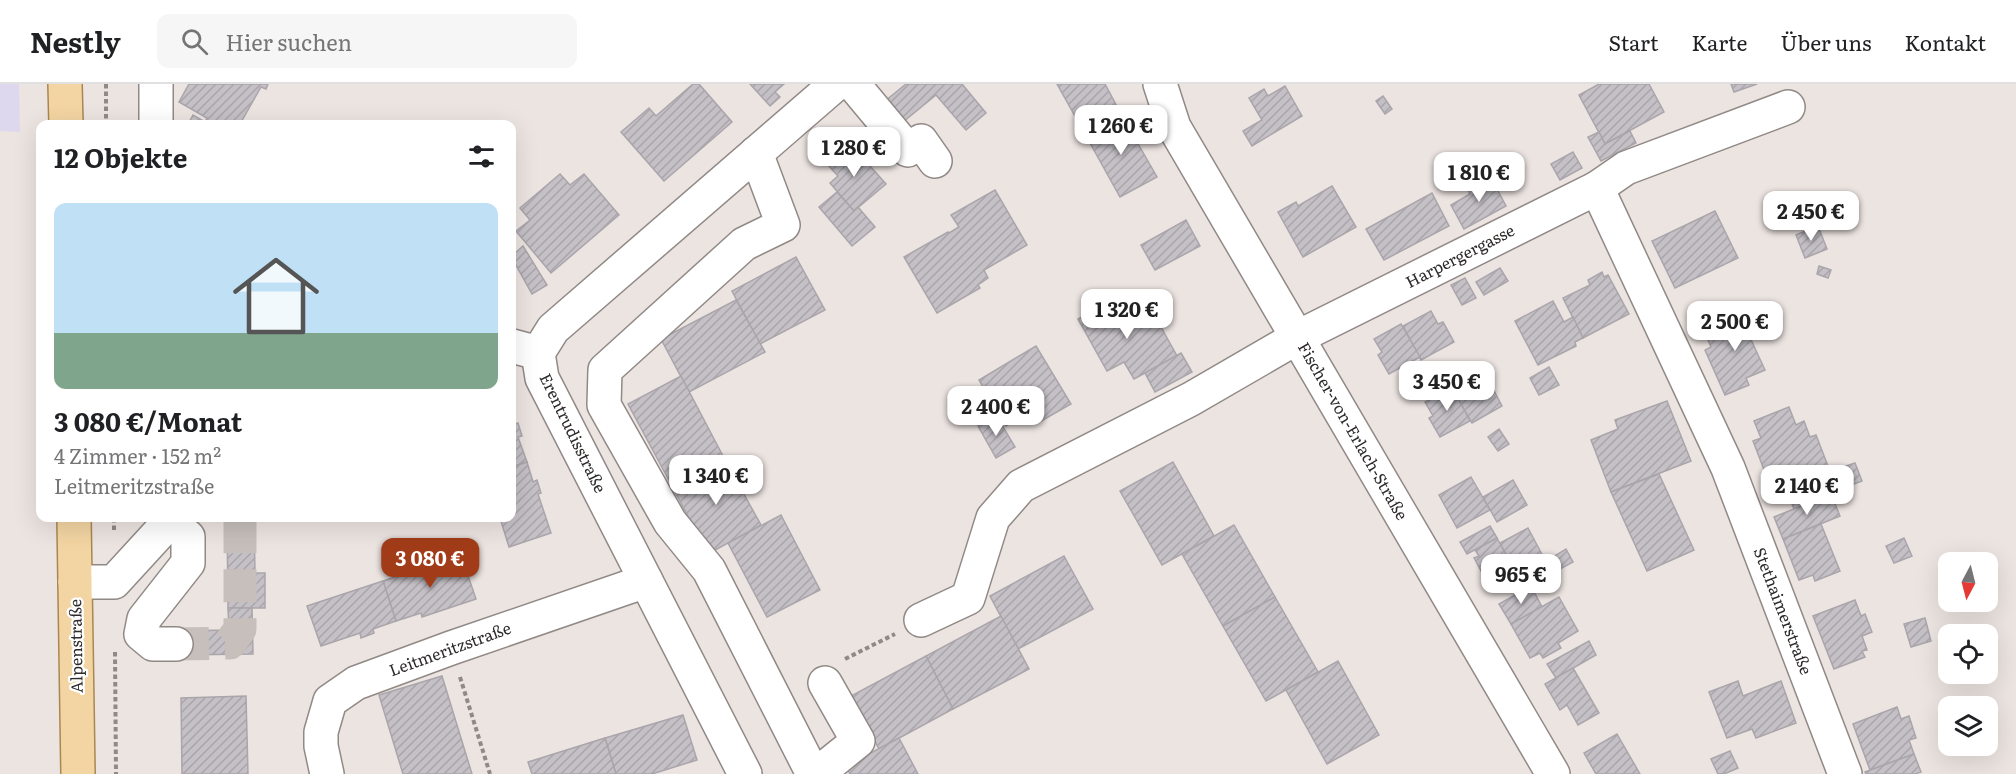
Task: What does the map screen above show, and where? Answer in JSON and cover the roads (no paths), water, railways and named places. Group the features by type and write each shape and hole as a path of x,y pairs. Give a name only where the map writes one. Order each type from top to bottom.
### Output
{"main road":[{"path":"65,84 66,120"},
{"name":"Alpenstraße","path":"74,522 78,774"}],"street":[{"path":"156,84 156,120"},
{"name":"Erentrudisstraße","path":"745,774 628,543 542,378 525,350 553,329 836,84"},
{"path":"853,84 908,150 921,141 934,160"},
{"name":"Fischer-von-Erlach-Straße","path":"1160,84 1174,127 1553,774"},
{"name":"Harpergergasse","path":"921,621 969,598 993,518 1021,486 1191,399 1298,337 1597,188 1626,168 1788,107"},
{"path":"756,153 783,225 744,244 605,370 604,405 670,522 709,570 815,774 858,741 825,683"},
{"name":"Stethaimerstraße","path":"1597,188 1728,468 1845,774"},
{"path":"75,582 114,582 167,522"},
{"path":"173,522 188,537 188,563 144,619 141,634 153,644 176,644"},
{"path":"628,543 670,522"},
{"name":"Leitmeritzstraße","path":"327,774 321,746 321,732 330,700 356,683 646,580"}],"tunnel":[{"path":"176,644 230,643 240,629 240,522"}]}
